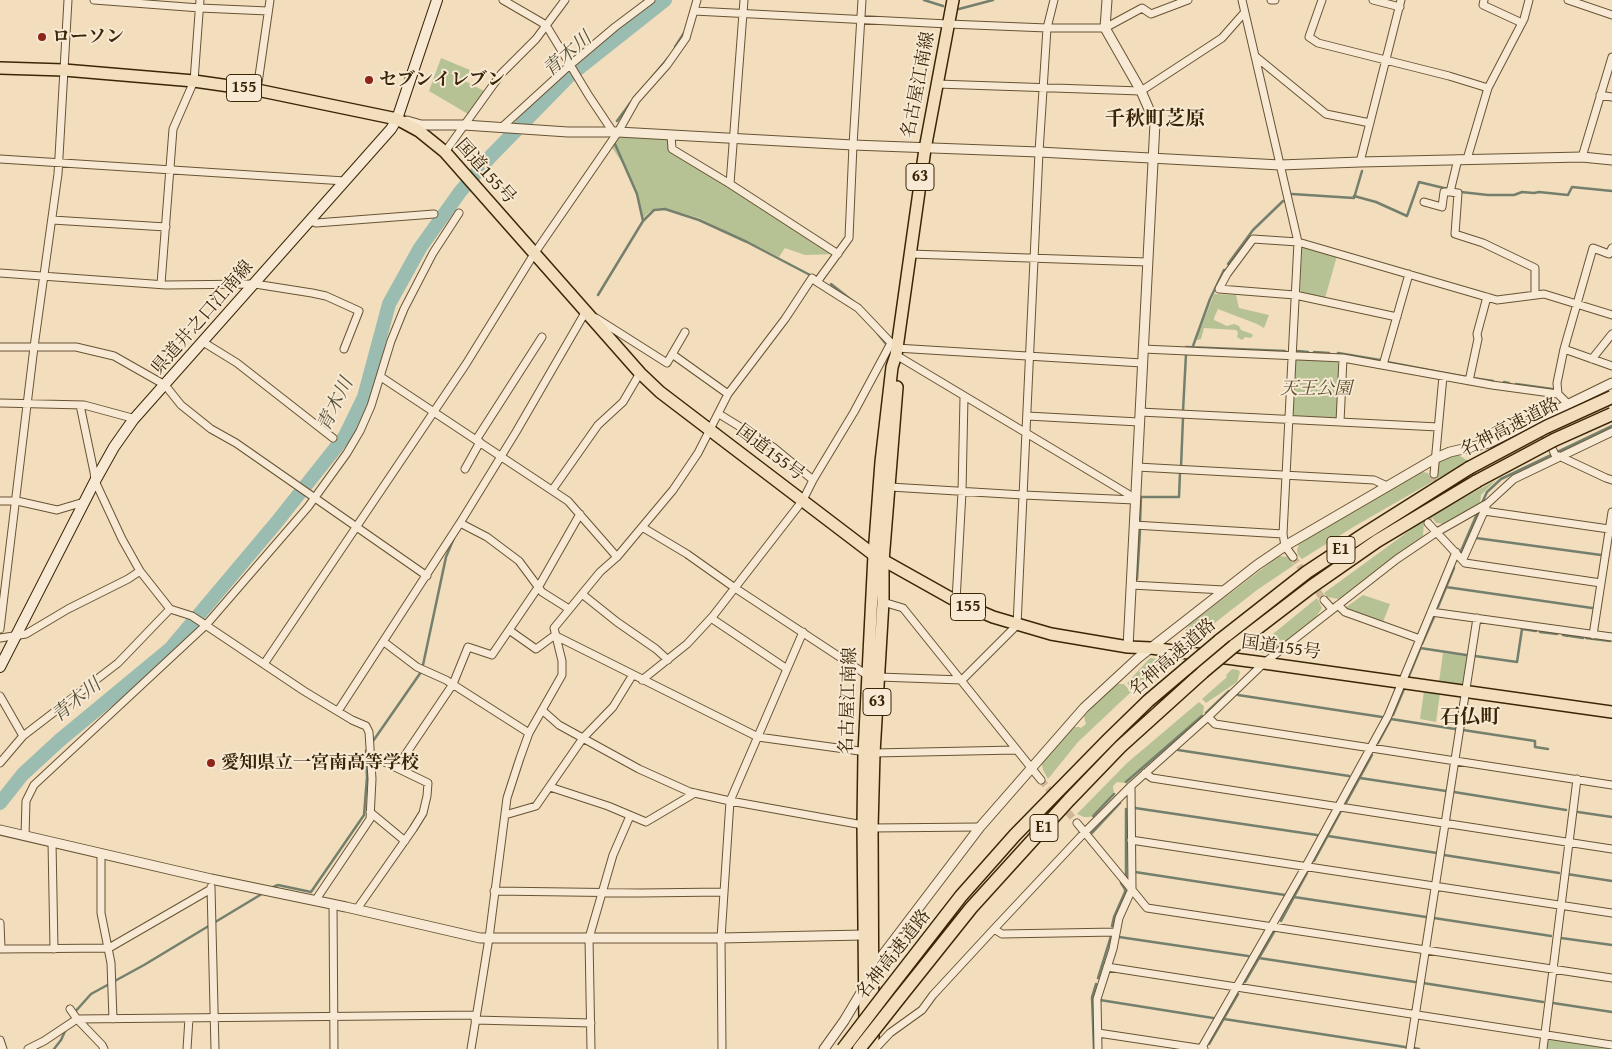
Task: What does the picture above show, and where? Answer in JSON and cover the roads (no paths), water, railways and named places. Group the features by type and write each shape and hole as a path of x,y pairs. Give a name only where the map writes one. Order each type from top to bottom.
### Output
{"highway":[{"name":"名神高速道路","path":"843,1049 962,896 1015,835 1148,701 1307,572 1374,528 1469,468 1546,427 1612,397"},
{"name":"名神高速道路","path":"859,1049 972,908 1069,800 1120,747 1203,672 1311,587 1377,540 1477,481 1554,440 1612,414"}],"main road":[{"name":"県道井之口江南線","path":"0,667 95,481 114,447 133,420 391,129 397,119 438,0"},
{"name":"名古屋江南線","path":"865,1049 863,935 881,462 894,349 925,149 953,0"},
{"name":"国道155号","path":"0,68 64,70 194,81 257,90 397,119 419,131 445,152 640,373 678,407 710,429 878,558 956,602 1017,625 1060,636 1128,647 1151,648 1264,663 1612,712"},
{"name":"名古屋江南線","path":"873,676 883,602 878,558 890,486 898,369 894,349"},
{"name":"名古屋江南線","path":"867,826 874,965 874,1049"}],"street":[{"path":"0,629 34,347 59,163 68,0"},
{"path":"94,0 200,4 268,11"},
{"path":"257,90 270,0"},
{"path":"503,0 546,25 570,65 616,132"},
{"path":"445,152 501,74 536,39 565,0"},
{"path":"504,127 570,65 615,27 652,0"},
{"path":"264,664 434,413 534,254 636,100 667,65 686,38 697,0"},
{"path":"730,184 744,0"},
{"path":"817,282 849,238 862,0"},
{"path":"642,526 688,554 735,588 873,676 962,680 1017,625 1039,152 1047,28 1054,0"},
{"path":"1107,0 1105,28 1141,91 1155,122 1128,647"},
{"path":"694,12 1047,28 1105,28 1142,8 1150,14 1188,0"},
{"path":"1242,0 1298,242 1283,534 1285,546 1293,557"},
{"path":"1322,0 1309,37 1318,43 1488,88"},
{"path":"1360,162 1401,4 1373,0"},
{"path":"1484,0 1483,5 1522,23"},
{"path":"1450,192 1488,88 1522,23 1528,0"},
{"path":"1568,0 1612,15"},
{"path":"162,284 172,129 194,81 200,4"},
{"path":"937,84 1141,91 1222,38 1244,12"},
{"path":"1254,56 1326,114 1370,123"},
{"path":"1582,157 1612,57"},
{"path":"1600,96 1612,97"},
{"path":"397,119 421,125 464,124 568,132 616,132 925,149 1039,152 1280,165 1582,157 1612,160"},
{"path":"671,135 672,149 838,254"},
{"path":"0,159 345,181"},
{"path":"1424,202 1442,207 1444,192 1458,194 1455,234 1483,243 1535,268 1535,295"},
{"path":"25,836 26,801 34,785 206,625 314,498 347,453 360,430 381,377 404,309 433,253 459,213"},
{"path":"310,221 316,223 434,214"},
{"path":"52,220 166,227"},
{"path":"1397,317 1295,295 1219,289 1227,274 1253,239 1298,242 1497,300 1544,294 1612,315"},
{"path":"1558,394 1557,383 1564,349 1593,248 1609,254 1612,248"},
{"path":"910,254 1147,262"},
{"path":"0,273 162,284 254,284 326,296 359,311 344,349"},
{"path":"1382,365 1409,274"},
{"path":"470,1049 489,938 494,891 510,790 530,734 562,675 562,661 554,628 600,572 617,557 673,490 698,453 728,394 785,319 812,278 858,308 894,349 964,397 1136,500"},
{"path":"1469,381 1478,339 1477,334 1487,297"},
{"path":"338,711 460,523 586,311 667,363 684,332"},
{"path":"1592,359 1612,334"},
{"path":"465,469 478,441 542,337"},
{"path":"204,342 237,363 333,438"},
{"path":"0,346 76,347 114,356 165,385 181,405 211,429 236,443 427,576"},
{"path":"894,349 1142,362"},
{"path":"642,680 687,644 711,618 803,500 813,480 894,349"},
{"path":"1143,349 1343,358 1469,381 1558,394 1568,404"},
{"path":"1564,349 1612,366"},
{"path":"672,354 728,394"},
{"path":"1340,422 1343,358"},
{"path":"553,490 598,425 623,402 640,373"},
{"path":"1434,474 1443,376"},
{"path":"381,377 568,501 617,557"},
{"path":"824,1049 864,988 874,965 980,827 1084,708 1138,658 1224,590 1285,546 1387,486 1436,458 1450,452 1489,443 1612,383"},
{"path":"956,602 962,492 964,397"},
{"path":"0,403 80,405 132,418 133,420"},
{"path":"80,405 95,481 122,539 140,571 170,609 192,616 338,711 366,726 369,732 372,778 370,819 315,900"},
{"path":"1140,412 1438,427"},
{"path":"719,414 773,448 813,480"},
{"path":"1027,416 1139,422"},
{"path":"1538,418 1556,455 1612,480"},
{"path":"874,1049 890,1033 922,1010 994,929 1131,786 1208,717 1264,663 1397,559 1437,532 1488,504 1514,479 1556,455 1612,432"},
{"path":"1137,467 1374,480 1387,486"},
{"path":"890,486 962,492 1136,500"},
{"path":"0,501 16,501 57,510 84,502"},
{"path":"1462,559 1488,504"},
{"path":"1484,511 1610,529"},
{"path":"1594,635 1612,512"},
{"path":"397,767 453,684 468,647 492,655 539,586 580,514"},
{"path":"460,523 487,537 519,561 542,592 569,609"},
{"path":"1428,523 1465,562 1601,583"},
{"path":"1134,525 1283,534"},
{"path":"1201,1049 1306,866 1388,716 1456,552"},
{"path":"0,638 26,634 68,609 140,571"},
{"path":"1131,585 1224,590"},
{"path":"582,594 668,660"},
{"path":"1324,600 1345,612 1420,639"},
{"path":"883,602 904,608 1041,780"},
{"path":"0,763 23,736 118,663 170,609"},
{"path":"1432,612 1612,637"},
{"path":"711,618 788,669"},
{"path":"1410,1049 1478,618"},
{"path":"509,630 536,649 556,636"},
{"path":"722,1049 721,938 730,801 803,632"},
{"path":"556,636 621,668 632,676 758,737 869,753 1016,750"},
{"path":"384,642 417,667 453,684 530,734"},
{"path":"505,815 536,806 584,738 613,708 632,676"},
{"path":"0,696 23,736"},
{"path":"542,710 559,725 639,768 695,793 867,826 980,827"},
{"path":"1208,717 1215,724 1612,785"},
{"path":"357,909 423,813 427,796 428,783 370,755"},
{"path":"1145,773 1152,778 1612,849"},
{"path":"1543,1049 1577,779"},
{"path":"1098,1049 1097,999 1113,950 1119,918 1132,889 1131,786"},
{"path":"550,787 608,806 646,822 695,793"},
{"path":"370,812 405,841"},
{"path":"591,1049 589,938 613,855 630,816"},
{"path":"1077,823 1147,908 1612,978"},
{"path":"1,833 25,836 480,938 721,938 863,935"},
{"path":"1132,840 1612,913"},
{"path":"52,842 54,949"},
{"path":"101,853 101,913 111,963 113,1018"},
{"path":"211,879 215,1049"},
{"path":"0,923 1,948 109,948 211,889"},
{"path":"494,891 602,893 724,892"},
{"path":"333,904 334,1049"},
{"path":"994,929 1002,934 1116,932"},
{"path":"1107,967 1612,1045"},
{"path":"70,1008 77,1019 104,1049"},
{"path":"187,1049 188,1018"},
{"path":"28,1049 41,1046 77,1019 475,1018 591,1023"},
{"path":"1098,1033 1206,1049"},
{"path":"0,1040 3,1049"}],"waterway":[{"name":"青木川","path":"0,803 23,774 60,740 170,649 276,523 345,436 364,397 389,304 420,248 460,192 490,157 569,76 665,0"},
{"path":"924,0 943,6"},
{"path":"959,9 993,0"},
{"path":"675,47 684,33"},
{"path":"649,81 668,58"},
{"path":"617,121 631,102"},
{"path":"598,295 643,221 637,194 615,144"},
{"path":"1292,194 1354,198 1362,171"},
{"path":"1354,196 1376,202 1407,216 1419,182 1448,189"},
{"path":"1461,192 1488,195 1514,195 1522,192 1568,195 1572,187 1612,191"},
{"path":"1228,264 1253,230 1283,201"},
{"path":"643,221 654,210 665,209 699,220 747,242 810,275"},
{"path":"1193,346 1210,299 1224,270"},
{"path":"831,284 854,302"},
{"path":"878,334 886,344"},
{"path":"1186,347 1285,351"},
{"path":"1298,351 1308,352"},
{"path":"1314,352 1329,353"},
{"path":"1338,353 1380,360"},
{"path":"1183,411 1186,354"},
{"path":"1387,362 1466,377"},
{"path":"1472,378 1493,381"},
{"path":"1504,382 1509,383"},
{"path":"1516,384 1552,389"},
{"path":"1181,467 1183,418"},
{"path":"1482,503 1487,492 1501,479 1612,426"},
{"path":"1140,522 1141,497 1179,497 1180,473"},
{"path":"1461,551 1477,514"},
{"path":"1137,579 1140,531"},
{"path":"423,665 446,557 454,538"},
{"path":"1476,538 1601,555"},
{"path":"1438,607 1454,568"},
{"path":"1446,587 1592,608"},
{"path":"1422,644 1434,617"},
{"path":"1475,656 1517,662 1522,629 1536,631"},
{"path":"1540,632 1557,634"},
{"path":"1563,635 1568,636"},
{"path":"1570,636 1583,638"},
{"path":"1586,638 1610,641"},
{"path":"1420,648 1466,655"},
{"path":"1409,676 1420,649"},
{"path":"371,744 421,672"},
{"path":"1393,715 1404,689"},
{"path":"1206,713 1229,691"},
{"path":"1238,695 1382,717"},
{"path":"1126,782 1202,716"},
{"path":"1378,743 1391,719 1455,729"},
{"path":"1463,730 1535,741 1535,747 1548,749"},
{"path":"271,888 278,885 311,892 364,815 367,777 366,751 368,748"},
{"path":"1178,750 1349,776"},
{"path":"1346,803 1372,755"},
{"path":"1360,778 1446,791"},
{"path":"1454,792 1566,810"},
{"path":"1093,816 1114,794"},
{"path":"1092,833 1120,803"},
{"path":"1135,808 1317,835"},
{"path":"1126,809 1126,879"},
{"path":"1314,861 1341,811"},
{"path":"1578,812 1612,817"},
{"path":"1328,836 1437,853"},
{"path":"1444,855 1559,873"},
{"path":"1135,872 1285,895"},
{"path":"1281,921 1307,873"},
{"path":"1567,874 1612,881"},
{"path":"1112,926 1125,892 1121,883"},
{"path":"74,1013 91,994 144,965 265,892"},
{"path":"1294,897 1426,917"},
{"path":"1434,918 1551,936"},
{"path":"1245,982 1274,932"},
{"path":"1098,978 1111,936"},
{"path":"1119,937 1248,956"},
{"path":"1561,938 1612,945"},
{"path":"1259,958 1415,982"},
{"path":"1423,983 1543,1002"},
{"path":"1094,1049 1092,997 1096,984"},
{"path":"1209,1044 1238,994"},
{"path":"1100,1000 1213,1018"},
{"path":"1553,1003 1612,1012"},
{"path":"1224,1019 1405,1047"},
{"path":"54,1049 66,1029"},
{"path":"1414,1048 1419,1049"}],"tunnel":[{"path":"1428,523 1434,474"},
{"path":"1293,557 1324,600"},
{"path":"1041,780 1077,823"}],"place":[{"name":"ローソン","path":"42,37"},
{"name":"セブンイレブン","path":"369,80"},
{"name":"愛知県立一宮南高等学校","path":"211,763"}],"district":[{"name":"千秋町芝原","path":"1155,120"},
{"name":"石仏町","path":"1470,718"}],"park label":[{"name":"天王公園","path":"1316,389"}]}
